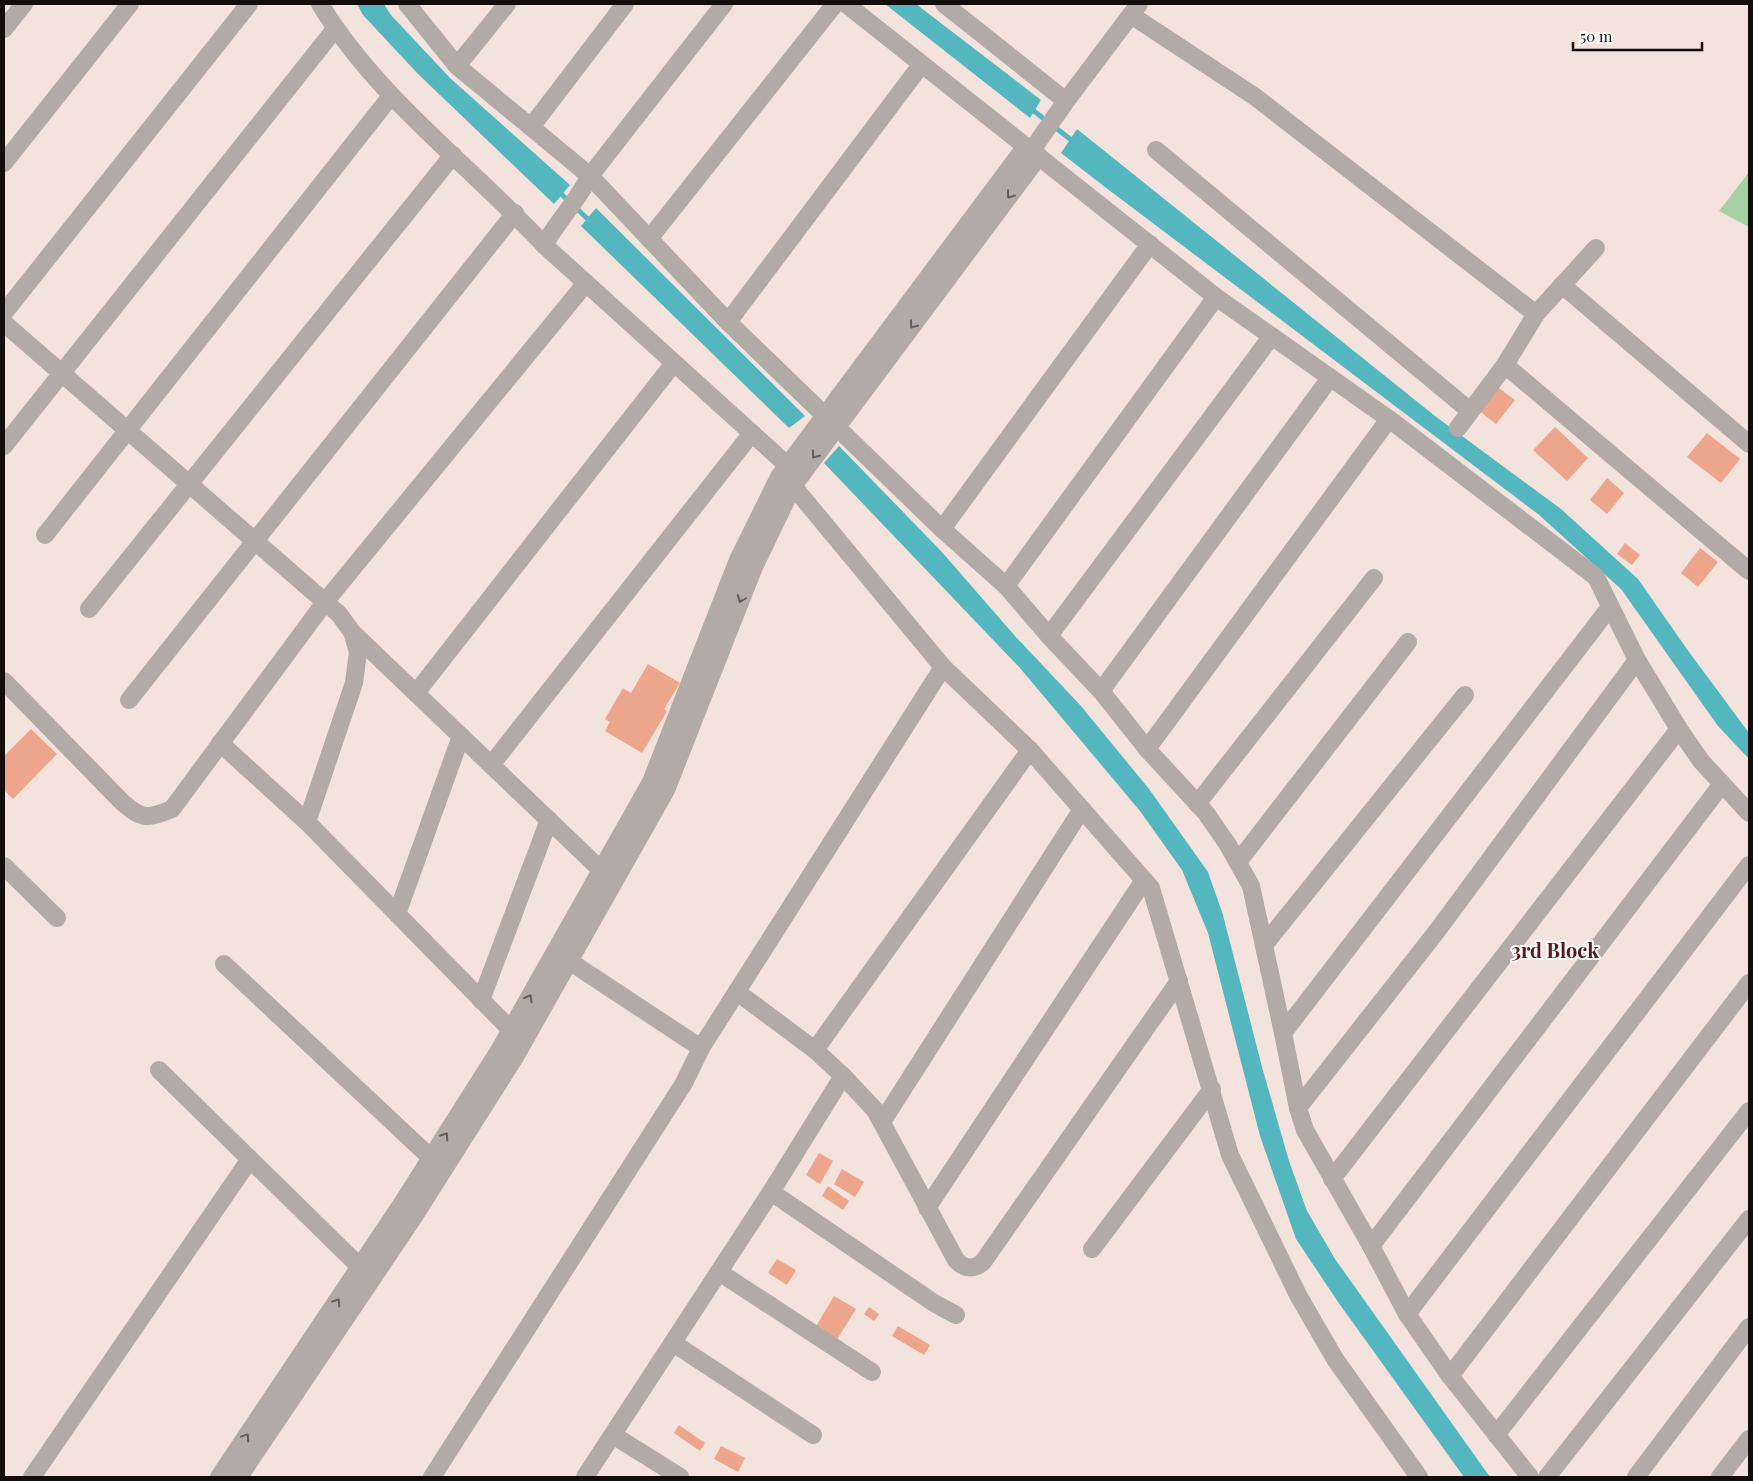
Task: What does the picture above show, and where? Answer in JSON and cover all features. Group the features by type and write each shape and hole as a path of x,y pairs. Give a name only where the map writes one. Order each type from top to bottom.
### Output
{"street":[{"path":"4,28 24,4"},
{"path":"4,163 130,4"},
{"path":"4,313 249,4"},
{"path":"320,4 335,29 391,96 514,213 544,245 787,465"},
{"path":"407,4 457,66 590,176 728,322 942,529 1006,586 1049,636 1101,690 1147,750 1197,804 1228,845 1251,886 1304,1130 1371,1246 1407,1314 1450,1376 1530,1477"},
{"path":"457,66 507,4"},
{"path":"531,127 625,4"},
{"path":"544,245 556,224 580,196 590,176 724,4"},
{"path":"649,239 835,4"},
{"path":"846,4 1216,297 1389,419 1596,577 1637,660 1679,729 1701,760 1749,813"},
{"path":"944,4 1062,106"},
{"path":"239,1477 415,1215 515,1057 666,790 754,567 793,486 830,422 1032,151 1062,106 1135,9 1254,96 1536,314"},
{"path":"4,446 335,29"},
{"path":"728,322 921,65"},
{"path":"44,535 391,96"},
{"path":"1156,150 1470,412"},
{"path":"89,609 453,155"},
{"path":"129,700 514,213"},
{"path":"942,529 1150,244"},
{"path":"1458,428 1505,365 1536,314 1596,248"},
{"path":"4,681 135,813 150,818 172,809 325,602 586,282"},
{"path":"1562,286 1749,444"},
{"path":"1006,586 1216,297"},
{"path":"4,323 339,614 352,632 601,870"},
{"path":"1049,636 1271,337"},
{"path":"416,693 674,363"},
{"path":"1505,365 1749,571"},
{"path":"1101,690 1330,378"},
{"path":"1147,750 1389,419"},
{"path":"219,1477 360,1267 511,1030 651,782 738,560 779,477 787,465 830,422"},
{"path":"491,765 752,433"},
{"path":"793,486 944,667 1030,750 1151,888 1230,1155 1298,1295 1335,1359 1419,1477"},
{"path":"1197,804 1374,578"},
{"path":"1283,1033 1610,607"},
{"path":"307,822 354,683 358,652 352,632"},
{"path":"1238,862 1408,642"},
{"path":"1298,1108 1437,931 1637,660"},
{"path":"432,1477 684,1084 701,1048 944,667"},
{"path":"1264,945 1465,695"},
{"path":"1332,1179 1679,729"},
{"path":"396,914 461,736"},
{"path":"220,743 307,822 511,1030"},
{"path":"815,1050 1030,750"},
{"path":"1371,1246 1722,784"},
{"path":"882,1122 1082,809"},
{"path":"481,1000 549,820"},
{"path":"1407,1314 1749,865"},
{"path":"4,866 57,918"},
{"path":"927,1208 1144,880"},
{"path":"569,961 701,1048"},
{"path":"224,964 431,1158"},
{"path":"738,992 815,1050 875,1110 956,1260 960,1265 970,1268 977,1267 983,1262 1179,981"},
{"path":"1450,1376 1749,983"},
{"path":"159,1070 360,1267"},
{"path":"586,1477 771,1192 843,1076"},
{"path":"1092,1249 1212,1089"},
{"path":"1496,1435 1749,1111"},
{"path":"32,1477 250,1159"},
{"path":"771,1192 934,1303 956,1315"},
{"path":"1546,1477 1749,1219"},
{"path":"719,1272 872,1372"},
{"path":"1636,1477 1749,1327"},
{"path":"673,1343 813,1435"},
{"path":"613,1435 680,1477"},
{"path":"1720,1477 1749,1439"}],"green space":[{"path":"1749,172 1749,227 1719,211"}],"water":[{"path":"357,4 384,4 391,15 450,78 570,185 554,204 417,73 363,15"},
{"path":"885,4 916,4 1041,100 1030,118"},
{"path":"1077,129 1435,416 1561,509 1638,579 1749,733 1749,759 1718,726 1621,589 1538,514 1061,153"},
{"path":"596,208 805,416 789,428 581,226"},
{"path":"839,446 941,551 1015,636 1081,706 1149,789 1208,872 1223,915 1262,1067 1289,1161 1307,1211 1335,1259 1490,1477 1464,1477 1338,1302 1296,1239 1260,1136 1208,933 1182,870 1140,811 1020,668 824,463"}],"building":[{"path":"1496,386 1515,400 1496,424 1478,410"},
{"path":"1555,427 1588,458 1567,481 1533,450"},
{"path":"1707,433 1740,459 1721,483 1687,457"},
{"path":"1607,478 1624,493 1607,514 1590,500"},
{"path":"1625,543 1640,555 1632,565 1617,554"},
{"path":"1700,548 1718,562 1698,587 1681,573"},
{"path":"648,664 680,683 664,709 667,711 642,753 605,731 610,722 605,719 623,688 631,693"},
{"path":"31,729 57,754 13,799 4,790 4,756"},
{"path":"819,1153 833,1161 820,1184 806,1175"},
{"path":"842,1169 864,1182 855,1197 834,1184"},
{"path":"828,1186 849,1201 843,1210 822,1196"},
{"path":"777,1259 796,1270 787,1285 768,1273"},
{"path":"834,1296 856,1309 836,1341 815,1328"},
{"path":"869,1307 879,1314 874,1321 864,1314"},
{"path":"898,1326 930,1345 924,1355 892,1336"},
{"path":"679,1425 705,1443 700,1451 674,1433"},
{"path":"721,1446 745,1458 738,1472 714,1459"}],"waterway":[{"path":"1030,108 1074,142"},
{"path":"558,191 592,223"}],"district":[{"name":"3rd Block","path":"1555,949"}]}
